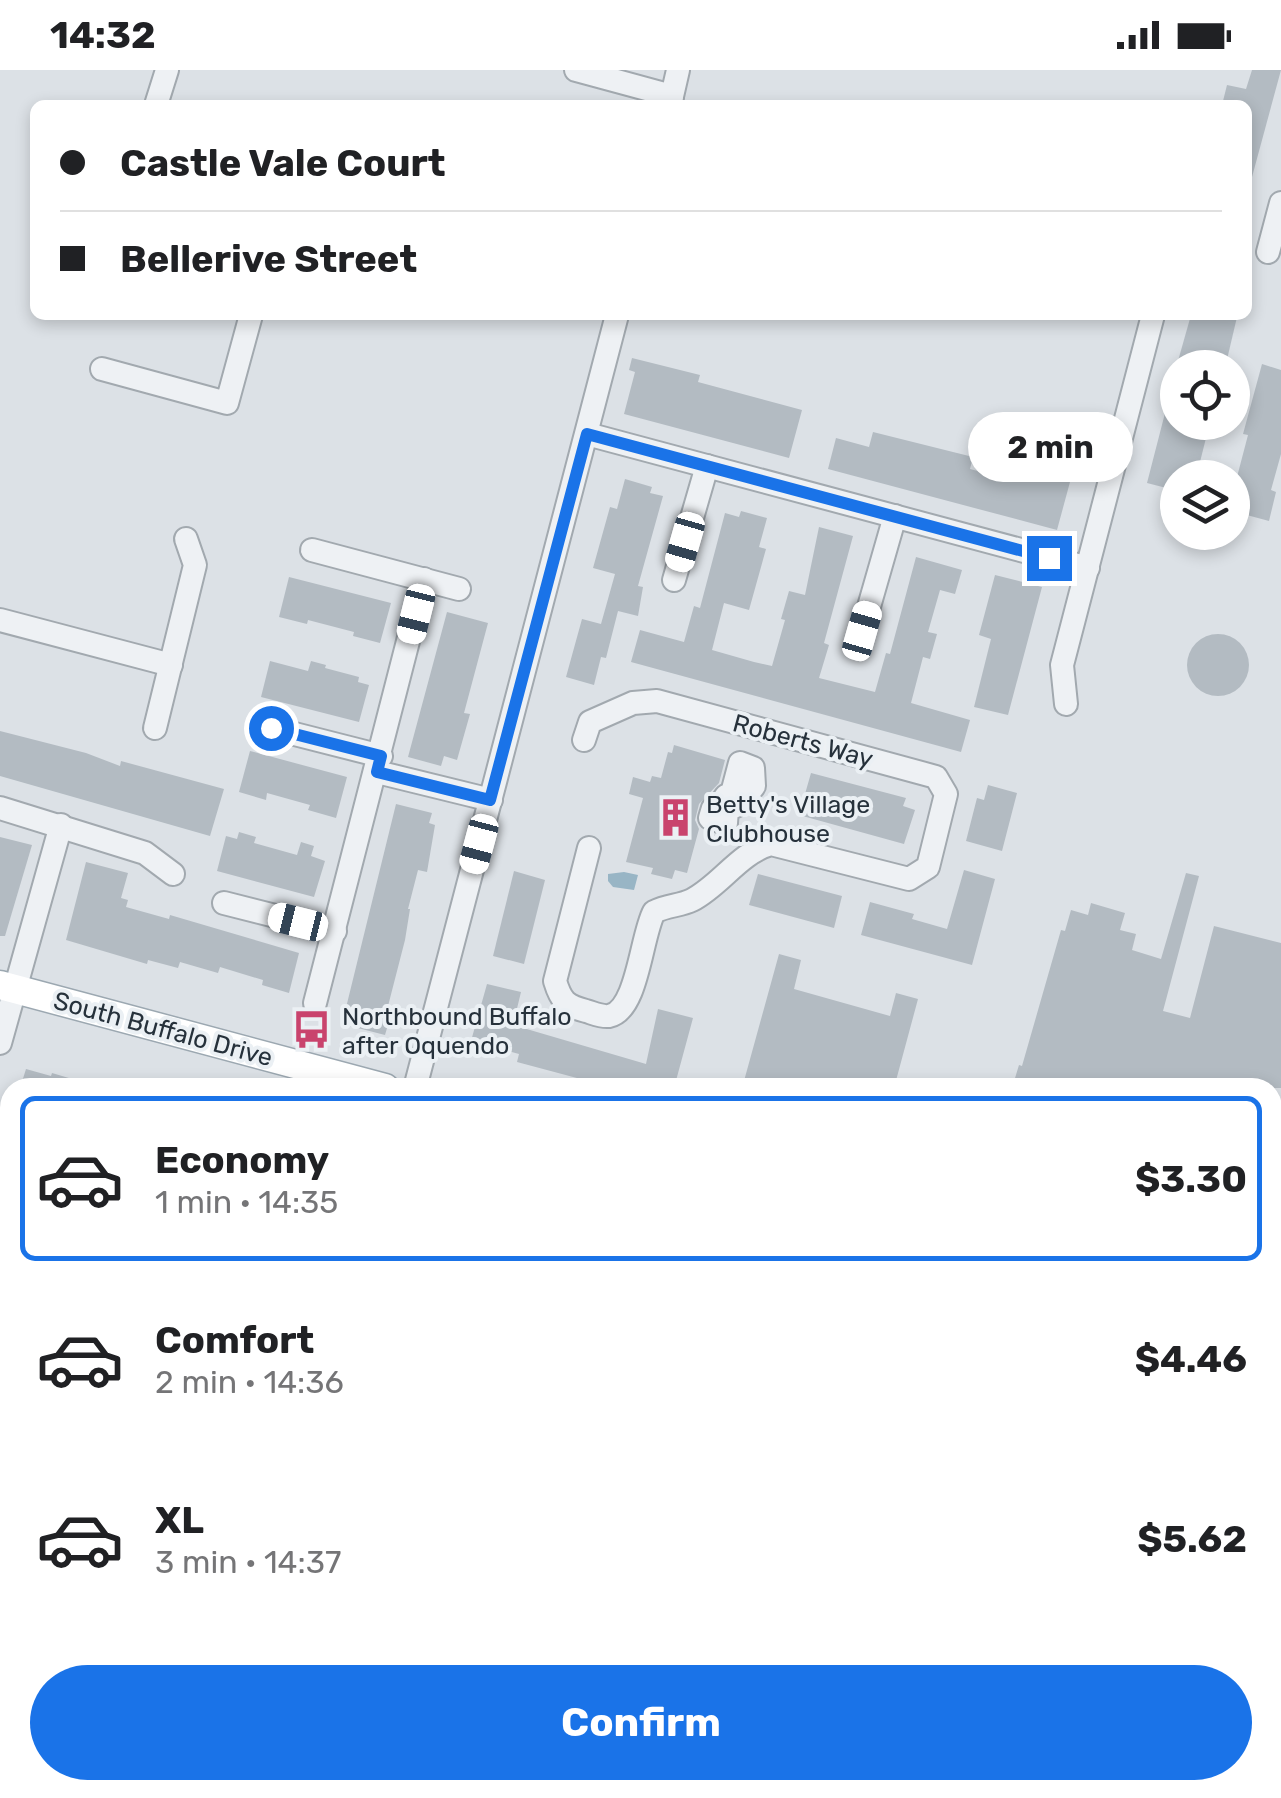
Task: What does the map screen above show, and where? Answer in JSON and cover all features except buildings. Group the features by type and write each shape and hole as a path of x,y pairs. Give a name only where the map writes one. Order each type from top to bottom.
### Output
{"main road":[{"name":"South Buffalo Drive","path":"8,988 347,1078"}],"street":[{"path":"158,100 167,70"},
{"path":"576,70 671,100 678,70"},
{"path":"1266,251 1281,203"},
{"path":"102,369 228,403 251,320"},
{"path":"418,1078 616,320"},
{"path":"1066,704 1062,665 1152,320"},
{"path":"587,434 1088,568"},
{"path":"674,580 707,466"},
{"path":"862,631 895,516"},
{"path":"154,728 196,565 186,538"},
{"path":"312,550 459,589"},
{"path":"316,1003 424,579"},
{"path":"0,620 171,665"},
{"name":"Roberts Way","path":"584,740 590,722 622,707 657,701 936,777 946,794 928,867 908,879 771,844 756,848 691,901 668,904 654,912 628,1001 614,1014 604,1016 569,1006 560,998 555,981 589,848"},
{"path":"271,728 490,800"},
{"path":"0,808 144,852 173,874"},
{"path":"0,1043 8,988 61,825"},
{"path":"224,902 334,931"}],"water":[{"path":"608,874 638,875 634,890 613,887 608,881"}],"place":[{"name":"Betty's Village Clubhouse","path":"676,818"},
{"name":"Northbound Buffalo after Oquendo","path":"312,1030"}],"route":[{"path":"271,728 381,756 377,772 490,800 587,434 1049,558"}]}
